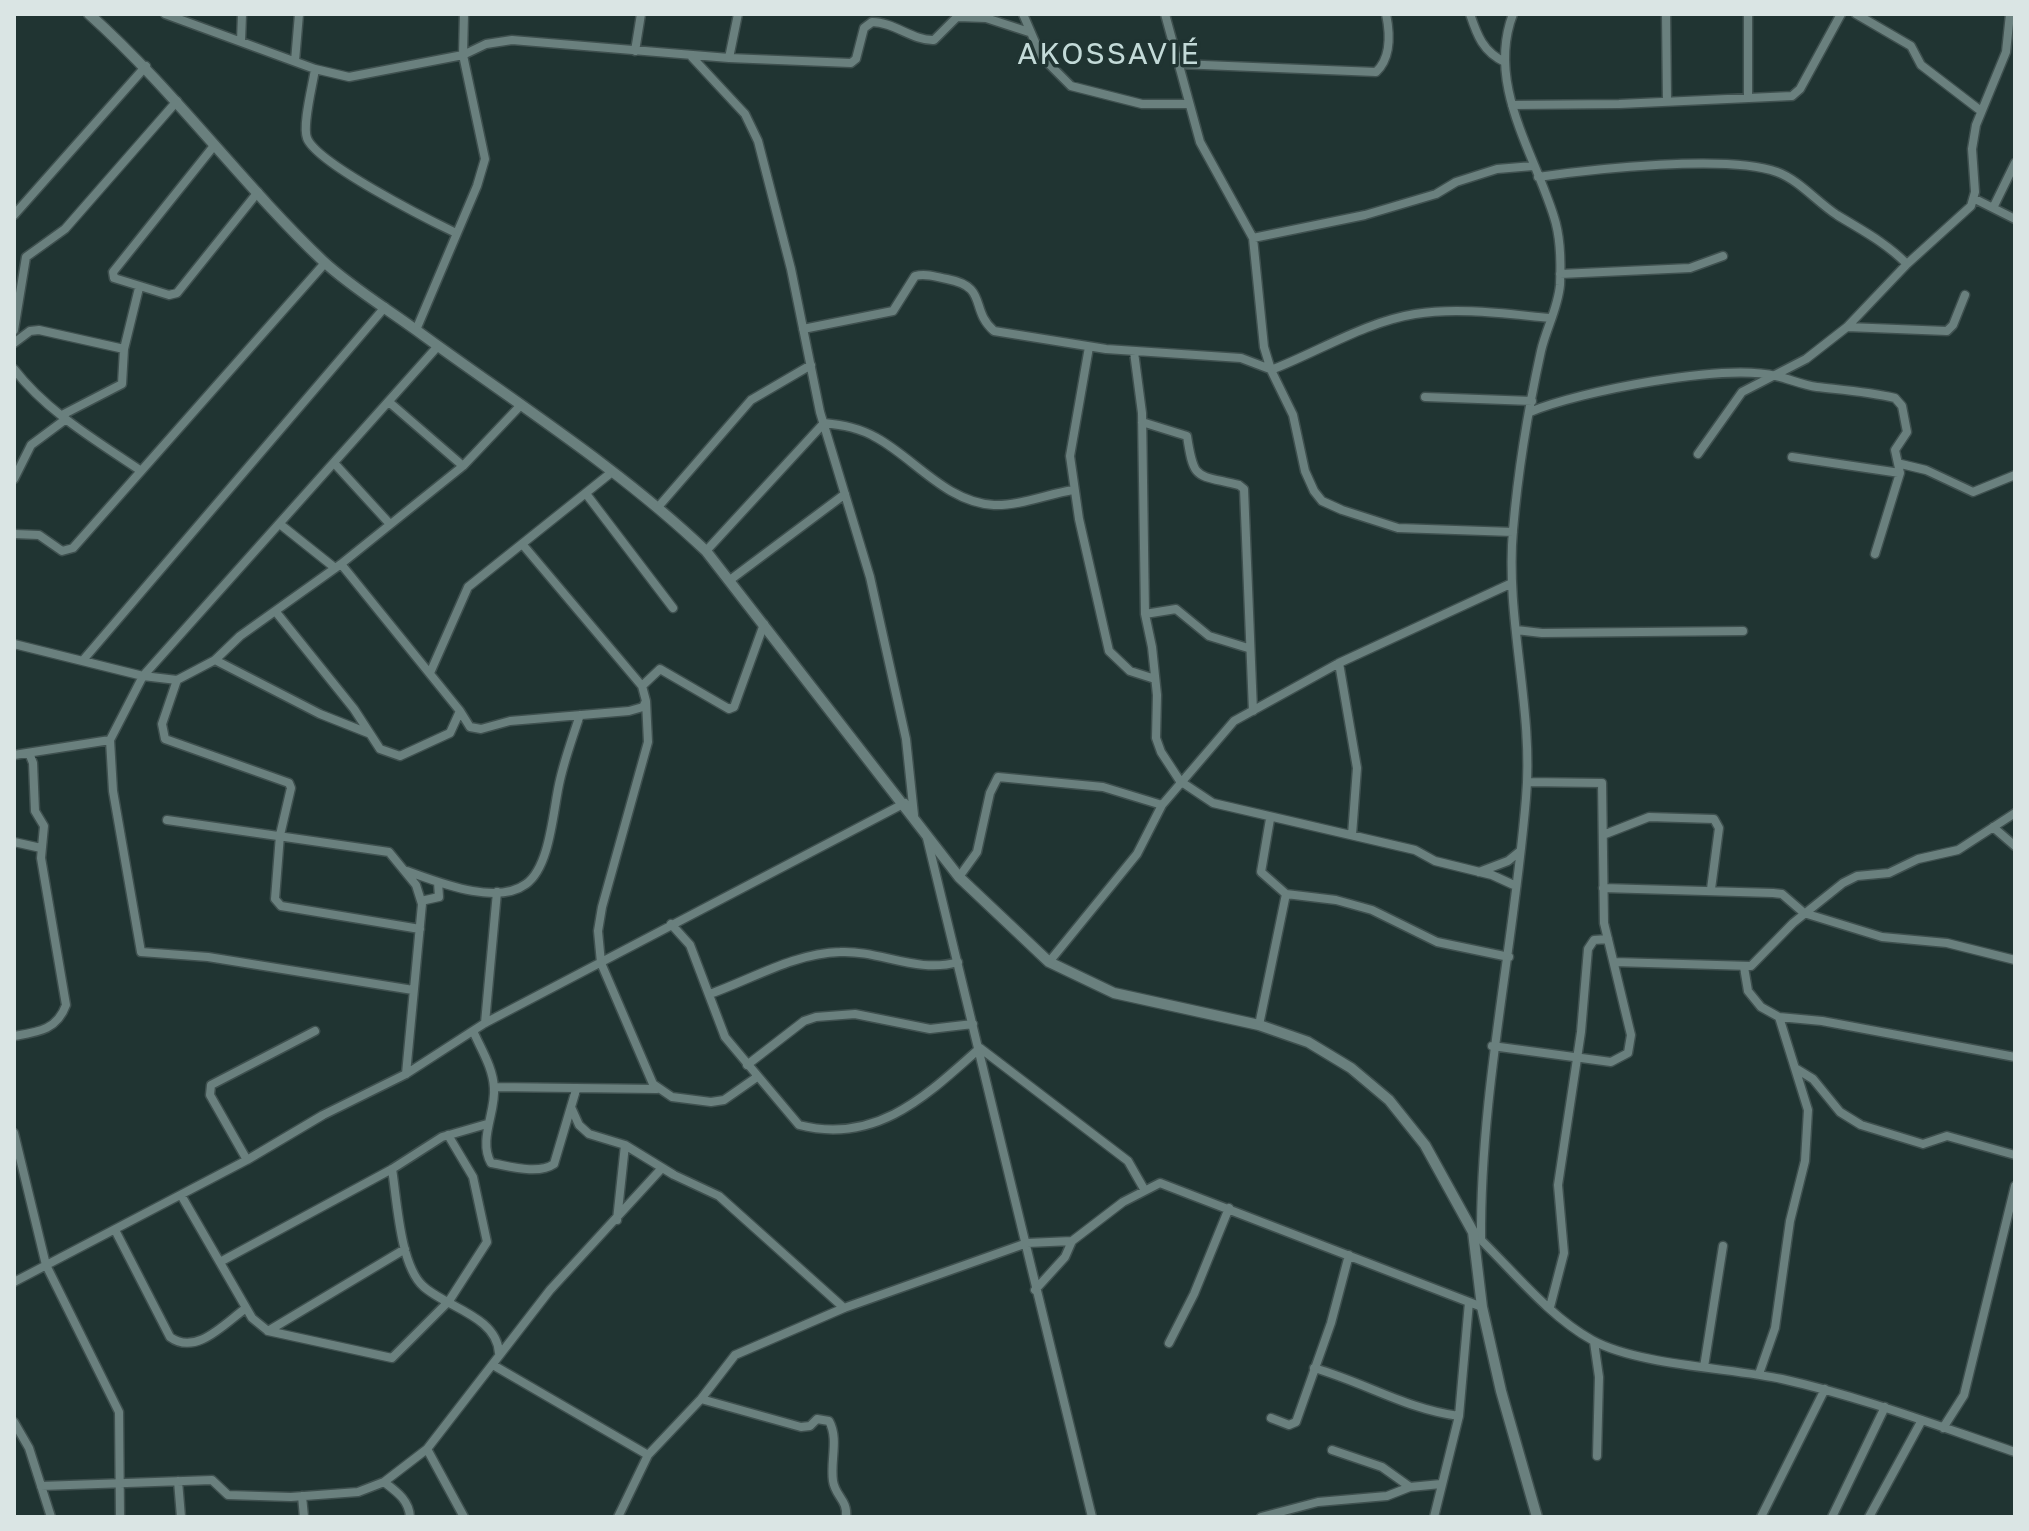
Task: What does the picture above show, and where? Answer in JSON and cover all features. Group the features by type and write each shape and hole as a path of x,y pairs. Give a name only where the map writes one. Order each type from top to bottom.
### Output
{"street":[{"path":"89,14 146,66 213,147 325,263 519,407 560,431 659,506 706,551 905,803 959,877 1049,962 1114,993 1259,1025 1308,1042 1351,1068 1389,1100 1425,1145 1477,1236 1550,1307 1594,1342 1704,1367 1759,1374 1825,1389 2015,1452"},
{"path":"165,14 315,69 349,77 463,55 486,44 512,40 729,58 851,63 856,59 864,28 872,22 882,22 924,41 934,40 959,16 986,18 1029,32"},
{"path":"241,41 242,14"},
{"path":"295,61 299,14"},
{"path":"416,330 454,232 477,186 485,159 463,55 464,14"},
{"path":"635,51 641,14"},
{"path":"729,58 738,14"},
{"path":"1023,14 1041,56 1071,86 1142,104 1189,104"},
{"path":"1165,14 1200,142 1217,179 1244,216 1253,238 1258,318 1271,370 1286,394 1305,471 1322,501 1398,528 1513,532"},
{"path":"1179,64 1376,72 1384,65 1387,51 1386,14"},
{"path":"1470,14 1479,39 1489,52 1505,62"},
{"path":"1513,14 1504,43 1512,105 1554,217 1560,274 1557,301 1550,318 1532,401 1513,532 1510,584 1525,717 1527,782 1509,957 1492,1046 1477,1236 1482,1307 1501,1391 1537,1517"},
{"path":"1666,14 1667,100"},
{"path":"1748,14 1748,98"},
{"path":"1512,105 1781,98 1800,89 1841,14"},
{"path":"1856,14 1911,46 1921,65 1981,111"},
{"path":"1698,454 1742,392 1777,376 1847,327 1975,199 1972,149 1981,111 2006,52 2010,14"},
{"path":"689,55 745,114 758,141 824,423 870,577 906,739 914,815"},
{"path":"14,215 146,66"},
{"path":"315,69 306,130 314,148 344,171 454,232"},
{"path":"14,330 21,267 26,257 65,229 177,101"},
{"path":"213,147 113,272 114,278 139,288 169,295 177,293 258,192"},
{"path":"1993,208 2015,163"},
{"path":"1538,177 1723,164 1775,171 1789,177 1816,201 1871,232 1907,264"},
{"path":"1253,238 1365,215 1436,194 1456,182 1497,169 1533,166"},
{"path":"1975,199 2015,219"},
{"path":"14,200 22,207"},
{"path":"1560,274 1690,268 1723,256"},
{"path":"14,534 39,535 57,550 67,552 325,263"},
{"path":"803,329 893,311 915,276 923,274 964,282 975,291 984,318 994,331 1134,352 1241,358 1271,370 1358,332 1413,314 1459,311 1550,318"},
{"path":"14,479 31,445 64,417 122,384 124,349 139,288"},
{"path":"1847,327 1947,331 1953,325 1965,295"},
{"path":"84,659 385,307"},
{"path":"14,343 30,331 39,330 124,349"},
{"path":"413,990 208,957 141,952 113,791 110,740 143,676 438,346"},
{"path":"1089,347 1073,423 1070,456 1073,490 1109,651 1130,671 1155,679"},
{"path":"1134,352 1142,422 1145,614 1155,679 1156,738 1180,781 1213,803 1270,819 1415,850 1435,861 1516,886"},
{"path":"659,506 751,400 811,365"},
{"path":"14,369 26,385 64,417 141,471"},
{"path":"1530,412 1560,401 1672,379 1777,376 1793,383 1895,398 1906,419 1907,432 1895,450 1900,468 1875,554"},
{"path":"1425,397 1532,401"},
{"path":"389,402 463,466"},
{"path":"14,644 143,676 177,680 215,660 240,636 338,566 463,466 519,407"},
{"path":"1142,422 1181,431 1187,436 1193,469 1200,475 1244,489 1248,648 1253,711"},
{"path":"824,423 849,426 874,436 952,491 974,501 995,505 1073,490"},
{"path":"706,551 824,423"},
{"path":"1792,457 1926,470 1973,492 2015,475"},
{"path":"335,464 389,523"},
{"path":"430,673 468,587 612,472"},
{"path":"730,580 845,494"},
{"path":"587,495 673,608"},
{"path":"281,525 338,566 475,729 510,721 629,711 643,707 646,701"},
{"path":"523,545 642,686 646,701 650,721 648,742 598,931 601,963 653,1084 672,1097 711,1102 724,1100 757,1077"},
{"path":"1049,962 1137,854 1162,805 1180,781 1234,721 1339,663 1510,584"},
{"path":"1145,614 1176,609 1209,636 1248,648"},
{"path":"276,612 354,709 380,749 400,756 450,733 460,711"},
{"path":"642,686 660,669 729,709 734,707 764,624"},
{"path":"1516,630 1542,633 1743,631"},
{"path":"215,660 333,721 368,733"},
{"path":"1339,663 1357,768 1352,835"},
{"path":"177,680 162,724 165,739 289,783 291,788 280,835 275,899 281,906 420,929"},
{"path":"406,871 468,890 497,892 523,887 536,873 547,846 560,778 580,715"},
{"path":"14,755 110,740"},
{"path":"14,1036 52,1026 61,1018 66,1005 41,848 44,826 35,811 29,753"},
{"path":"959,877 977,852 990,793 998,777 1103,787 1162,805"},
{"path":"1492,1046 1611,1062 1628,1053 1630,1017 1608,939 1603,888 1602,783 1527,782"},
{"path":"14,1282 247,1160 323,1115 406,1074 474,1033 485,1023 905,803"},
{"path":"1614,962 1744,967 1757,963 1804,913 1857,876 1889,873 1918,859 1958,850 2015,813"},
{"path":"1603,835 1649,817 1714,819 1719,828 1711,889"},
{"path":"1270,819 1261,872 1286,894 1336,900 1372,910 1437,942 1509,957"},
{"path":"167,820 389,852 406,871 421,901 406,1074"},
{"path":"1993,827 2015,846"},
{"path":"927,835 1092,1517"},
{"path":"14,842 41,848"},
{"path":"1478,872 1508,861 1519,852"},
{"path":"421,901 439,897 438,882"},
{"path":"1603,888 1711,889 1782,894 1804,913 1882,937 1947,943 2015,960"},
{"path":"485,1023 497,892"},
{"path":"1259,1025 1286,894"},
{"path":"671,924 690,945 725,1037 799,1125 815,1129 865,1126 908,1109 980,1048"},
{"path":"1550,1307 1564,1253 1558,1185 1588,949 1594,940 1608,939"},
{"path":"710,994 782,964 840,952 903,964 958,962"},
{"path":"1744,967 1748,991 1761,1007 1779,1017 1822,1021 2015,1057"},
{"path":"747,1065 804,1021 816,1017 855,1014 883,1017 930,1029 973,1024"},
{"path":"1759,1374 1775,1328 1790,1221 1805,1161 1808,1110 1779,1017"},
{"path":"247,1160 210,1095 211,1085 315,1031"},
{"path":"474,1033 490,1069 494,1087 494,1112 487,1124 491,1163 548,1168 557,1159 576,1090"},
{"path":"980,1048 1128,1161 1144,1189"},
{"path":"1795,1068 1813,1079 1840,1112 1861,1125 1923,1144 1947,1136 2015,1155"},
{"path":"494,1087 659,1089"},
{"path":"571,1107 579,1125 589,1134 625,1145 662,1168 719,1196 844,1308"},
{"path":"220,1262 392,1169 448,1135 487,1124"},
{"path":"14,1133 46,1265 119,1412 120,1517"},
{"path":"181,1195 252,1318 268,1331 392,1358 449,1301 487,1242 473,1177 448,1135"},
{"path":"617,1220 625,1145"},
{"path":"41,1486 212,1480 228,1495 302,1496 358,1492 384,1482 427,1449 499,1353 588,1245 617,1220 662,1168"},
{"path":"392,1169 405,1249 413,1275 421,1285 449,1301 494,1335 499,1353"},
{"path":"1035,1290 1065,1257 1072,1241 1144,1189 1160,1183 1171,1184 1482,1307"},
{"path":"1943,1428 1964,1395 2015,1186"},
{"path":"1169,1343 1194,1294 1229,1208"},
{"path":"115,1230 170,1337 180,1344 195,1344 246,1308"},
{"path":"618,1517 648,1455 701,1399 735,1355 844,1308 1027,1243 1072,1241"},
{"path":"1704,1367 1723,1246"},
{"path":"268,1331 405,1249"},
{"path":"1271,1418 1289,1425 1296,1422 1331,1323 1349,1255"},
{"path":"1434,1517 1441,1484 1448,1471 1459,1416 1469,1302"},
{"path":"1594,1342 1599,1377 1597,1456"},
{"path":"493,1365 648,1455"},
{"path":"1314,1368 1390,1394 1415,1409 1459,1416"},
{"path":"1761,1517 1825,1389"},
{"path":"701,1399 801,1427 810,1426 817,1419 829,1421 834,1430 833,1482 846,1501 846,1517"},
{"path":"1832,1517 1885,1407"},
{"path":"1869,1517 1922,1420"},
{"path":"14,1422 29,1448 51,1517"},
{"path":"427,1449 464,1517"},
{"path":"1332,1450 1382,1467 1410,1487"},
{"path":"178,1481 181,1517"},
{"path":"384,1482 409,1507 410,1517"},
{"path":"1261,1517 1318,1502 1387,1496 1410,1487 1441,1484"},
{"path":"302,1496 304,1517"}],"district":[{"name":"AKOSSAVIÉ","path":"1109,54"}]}
